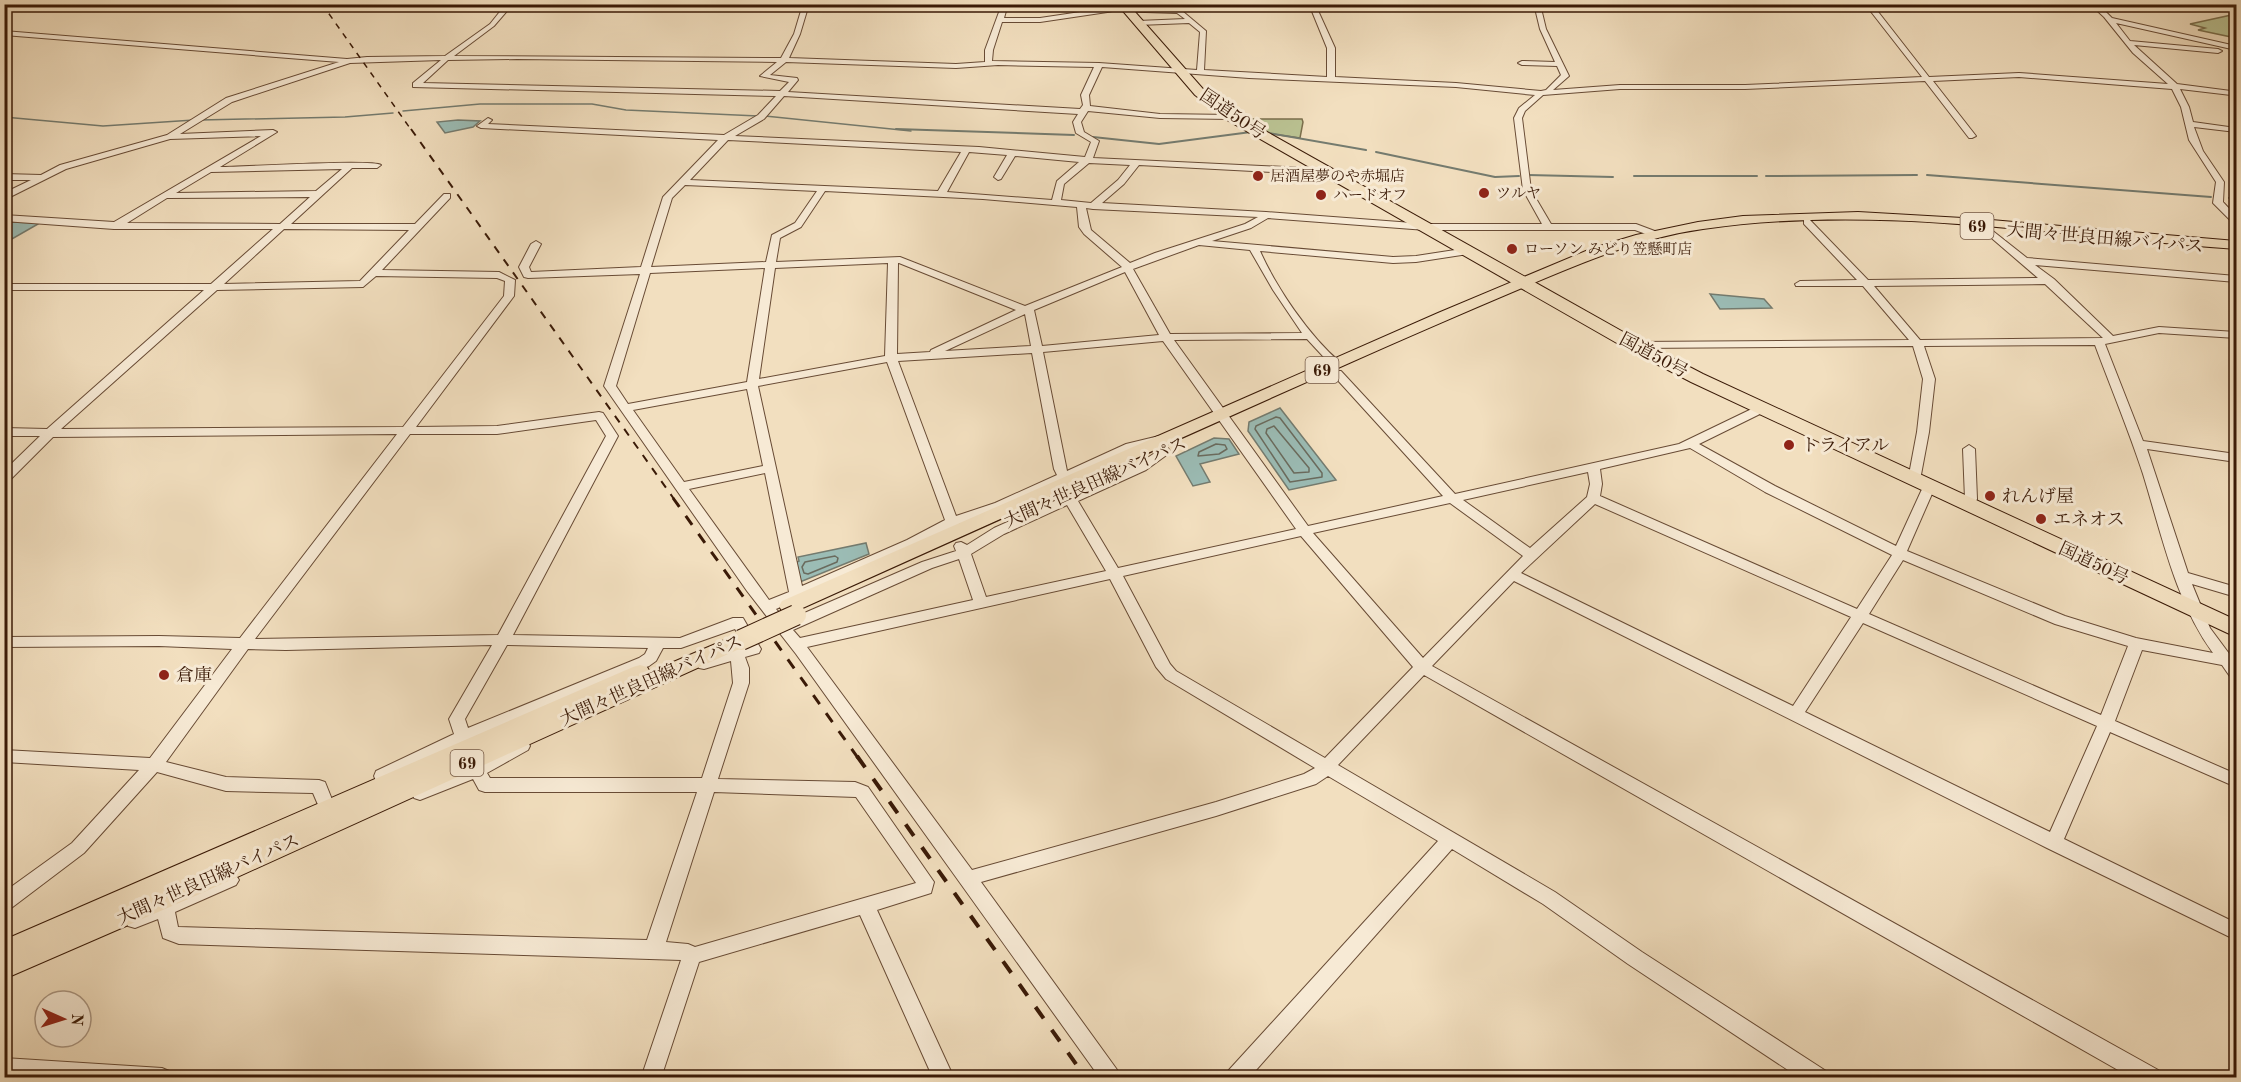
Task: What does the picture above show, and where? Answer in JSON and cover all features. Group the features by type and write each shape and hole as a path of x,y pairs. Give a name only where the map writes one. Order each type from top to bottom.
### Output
{"highway":[{"name":"国道50号","path":"1123,7 1206,98 1231,117 1635,345 1760,409 2236,629"}],"main road":[{"name":"大間々世良田線バイパス","path":"4,968 737,641 791,611 1598,251 1657,235 1743,220 1858,216 1980,223 2236,244"},
{"name":"大間々世良田線バイパス","path":"1526,284 1663,239 1752,225 1806,222 1888,222 1984,227 2236,249"},
{"name":"大間々世良田線バイパス","path":"4,952 737,641"}],"street":[{"path":"510,4 492,25 445,59 416,85 571,86 783,93 1152,116 1231,117"},
{"path":"806,4 796,35 784,60 764,76 795,79 760,117 724,139 668,197 610,386 679,487 767,607 791,611 927,564 1142,467 1164,445"},
{"path":"988,64 989,50 1005,4"},
{"path":"1311,4 1331,48 1331,80"},
{"path":"1537,4 1542,29 1565,76 1522,110 1518,118 1527,190 1548,227"},
{"path":"1868,4 1972,136"},
{"path":"2093,4 2112,20 2236,48"},
{"path":"1001,20 1040,20 1123,7 1179,11 1203,33 1200,73"},
{"path":"2112,20 2115,29 2142,58 2163,72 2175,86 2184,105 2188,124 2201,157 2220,182 2218,203 2236,221"},
{"path":"1138,23 1190,21"},
{"path":"4,33 349,61 378,58 496,57 784,60 936,66 1099,65 1200,73 1456,85 1545,93 1620,87 1745,87 2019,75 2175,86 2231,93"},
{"path":"2130,43 2236,53"},
{"path":"170,137 229,100 349,61"},
{"path":"1522,63 1559,64"},
{"path":"1056,203 1060,183 1092,155 1095,141 1079,132 1077,122 1088,103 1085,94 1099,65"},
{"path":"488,120 481,126 966,150 1088,160 1327,172"},
{"path":"2188,124 2236,130"},
{"path":"4,197 41,177 82,161 170,137 273,132 114,226"},
{"path":"940,194 966,150"},
{"path":"998,177 1012,154"},
{"path":"1093,206 1121,182 1137,162"},
{"path":"4,479 50,433 351,165"},
{"path":"210,170 377,165"},
{"path":"4,177 41,177"},
{"path":"683,182 940,194 1093,206 1266,214 1426,227 1636,227 1657,235"},
{"path":"823,188 798,225 775,237 752,385 770,468 796,644 1113,1077"},
{"path":"166,196 319,194"},
{"path":"4,287 20,289 363,284 447,196"},
{"path":"1081,205 1084,227 1087,232 1119,256 1129,268 1166,337 1226,418 1304,531 1423,668 2152,1077"},
{"path":"935,354 959,340 1027,310 1158,255 1257,222 1266,214"},
{"path":"4,218 114,226 417,227"},
{"path":"1795,715 1861,617 1899,554 1922,483 1923,432 1929,379 1917,343 1866,283 1806,222"},
{"path":"1984,227 2050,281 2106,342 2193,609 2232,668"},
{"path":"1198,242 1394,260 1468,251"},
{"path":"536,244 524,267 528,275 906,261 1027,310 1030,313 1060,469 1064,476"},
{"path":"1254,248 1308,336 1452,498 1531,555"},
{"path":"893,260 891,358 953,525"},
{"path":"2025,261 2236,279"},
{"path":"4,903 78,848 154,765 244,643 500,309 509,296 511,282 500,275 375,273"},
{"path":"1800,284 2050,281"},
{"path":"1635,345 2106,342 2159,330 2236,335"},
{"path":"625,408 891,358 1088,346 1166,337 1308,336"},
{"path":"796,644 1691,444 1760,409"},
{"path":"4,432 497,430 599,416 612,436 457,719 464,740"},
{"path":"1691,444 1807,508 1899,554 2060,620 2135,643 2232,668"},
{"path":"2139,444 2236,458"},
{"path":"767,607 791,611 912,543 1130,447 1164,445"},
{"path":"1968,505 1971,499 1970,449"},
{"path":"966,879 1294,786 1310,779 1325,767 1423,668 1531,555 1593,498 1596,484 1593,466"},
{"path":"679,487 770,468"},
{"path":"1593,498 2236,781"},
{"path":"1070,500 1114,573 1164,667 1171,675 1549,898 1635,958 1819,1077"},
{"path":"962,549 982,604"},
{"path":"1513,575 2236,932"},
{"path":"2182,576 2236,592"},
{"path":"4,642 286,645 502,640 658,643 686,642 738,622 754,649 737,641"},
{"path":"94,929 132,921 165,909 711,661 737,641"},
{"path":"654,949 741,683 737,641"},
{"path":"112,905 194,859 644,662 651,657 658,643"},
{"path":"2053,843 2091,761 2135,643"},
{"path":"4,756 154,765 226,784 319,787 325,802"},
{"path":"475,768 485,785 708,785 848,788 862,792 925,882 925,888 918,892 691,960"},
{"path":"1235,1077 1450,839"},
{"path":"866,907 944,1077"},
{"path":"165,909 170,933 179,936 654,949 688,952 691,960 651,1077"},
{"path":"4,1068 162,1077"}],"green space":[{"path":"2236,14 2236,38 2198,30 2205,28 2190,24"},
{"path":"1242,119 1302,119 1303,122 1300,138 1272,134"}],"water":[{"path":"480,121 473,127 445,133 437,122"},
{"path":"5,223 38,224 5,243"},
{"path":"1710,294 1764,299 1772,308 1720,309"},
{"path":"1280,408 1336,480 1289,490 1248,431 1249,422"},
{"path":"1214,438 1229,439 1239,454 1200,464 1210,482 1193,486 1176,456"},
{"path":"866,543 869,554 800,582 795,563 799,561 798,557"}],"waterway":[{"path":"403,111 480,104 592,104 626,110 758,116"},
{"path":"200,120 345,117 393,113"},
{"path":"765,116 911,131"},
{"path":"4,117 103,126 194,120"},
{"path":"896,129 1074,135"},
{"path":"1093,137 1159,144 1251,132"},
{"path":"1268,133 1366,150"},
{"path":"1376,152 1495,177 1519,176"},
{"path":"1528,175 1613,177"},
{"path":"1766,176 1917,175"},
{"path":"1927,175 2211,197"},
{"path":"1634,176 1757,176"},
{"path":"2229,198 2236,199"}],"railway":[{"path":"322,4 412,131"},
{"path":"411,129 674,499"},
{"path":"673,498 858,758"},
{"path":"857,756 1086,1078"}],"place":[{"name":"居酒屋夢のや赤堀店","path":"1258,176"},
{"name":"ツルヤ","path":"1484,193"},
{"name":"ハードオフ","path":"1321,195"},
{"name":"ローソン みどり笠懸町店","path":"1512,249"},
{"name":"トライアル","path":"1789,445"},
{"name":"れんげ屋","path":"1990,496"},
{"name":"エネオス","path":"2041,519"},
{"name":"倉庫","path":"164,675"}]}
